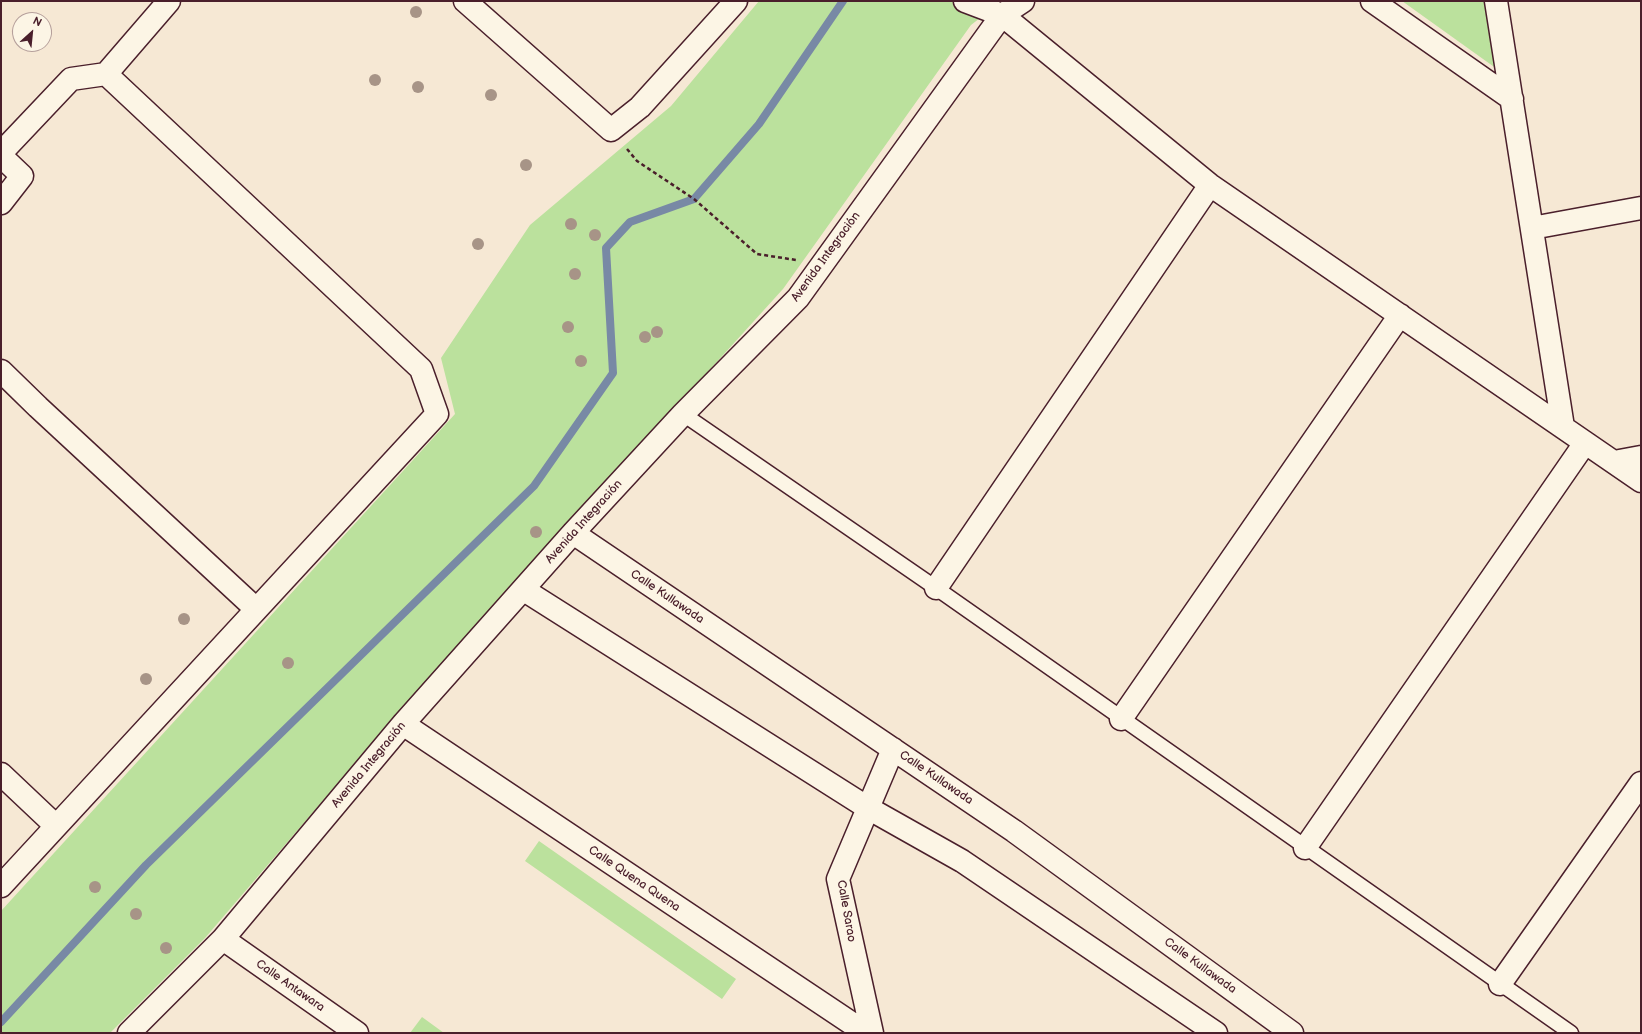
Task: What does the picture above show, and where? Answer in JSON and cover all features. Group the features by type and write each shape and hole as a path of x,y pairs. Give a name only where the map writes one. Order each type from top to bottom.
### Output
{"street":[{"path":"1,153 71,79 106,74 169,1"},
{"path":"465,1 611,130 640,108 736,1"},
{"path":"966,1 1002,15 1210,185 1641,481"},
{"name":"Avenida Integración","path":"129,1033 223,939 403,724 524,590 573,533 683,414 798,298 1002,15 1023,1"},
{"path":"1372,1 1512,99"},
{"path":"1496,1 1563,427"},
{"path":"1,886 437,414 422,369 106,74"},
{"path":"1,156 22,176 1,203"},
{"path":"936,588 1210,185"},
{"path":"1532,228 1641,208"},
{"path":"1121,719 1400,315"},
{"path":"1,371 256,609"},
{"path":"1305,848 1585,443"},
{"path":"1614,462 1641,457"},
{"name":"Calle Kullawada","path":"573,533 1014,832 1292,1033"},
{"path":"524,590 868,808 962,861 1216,1033"},
{"name":"Calle Quena Quena","path":"403,724 866,1033"},
{"name":"Calle Sarao","path":"872,1033 838,879 893,749"},
{"path":"1,774 56,826"},
{"path":"1500,984 1641,783"},
{"name":"Calle Antawara","path":"223,939 358,1033"}],"lane":[{"path":"683,414 936,588 1571,1033"}],"path":[{"path":"611,130 637,160 694,199 757,254 821,265"}],"green space":[{"path":"759,1 1002,1 971,25 783,289 394,718 205,938 110,1033 1,1033 1,911 455,414 441,358 530,225 671,106"},
{"path":"1402,1 1484,1 1497,69"},
{"path":"539,841 736,979 722,999 525,861"},
{"path":"422,1017 444,1033 410,1033"}],"waterway":[{"path":"1,1022 146,865 534,486 613,373 606,248 630,222 694,199 759,124 843,1"}]}
